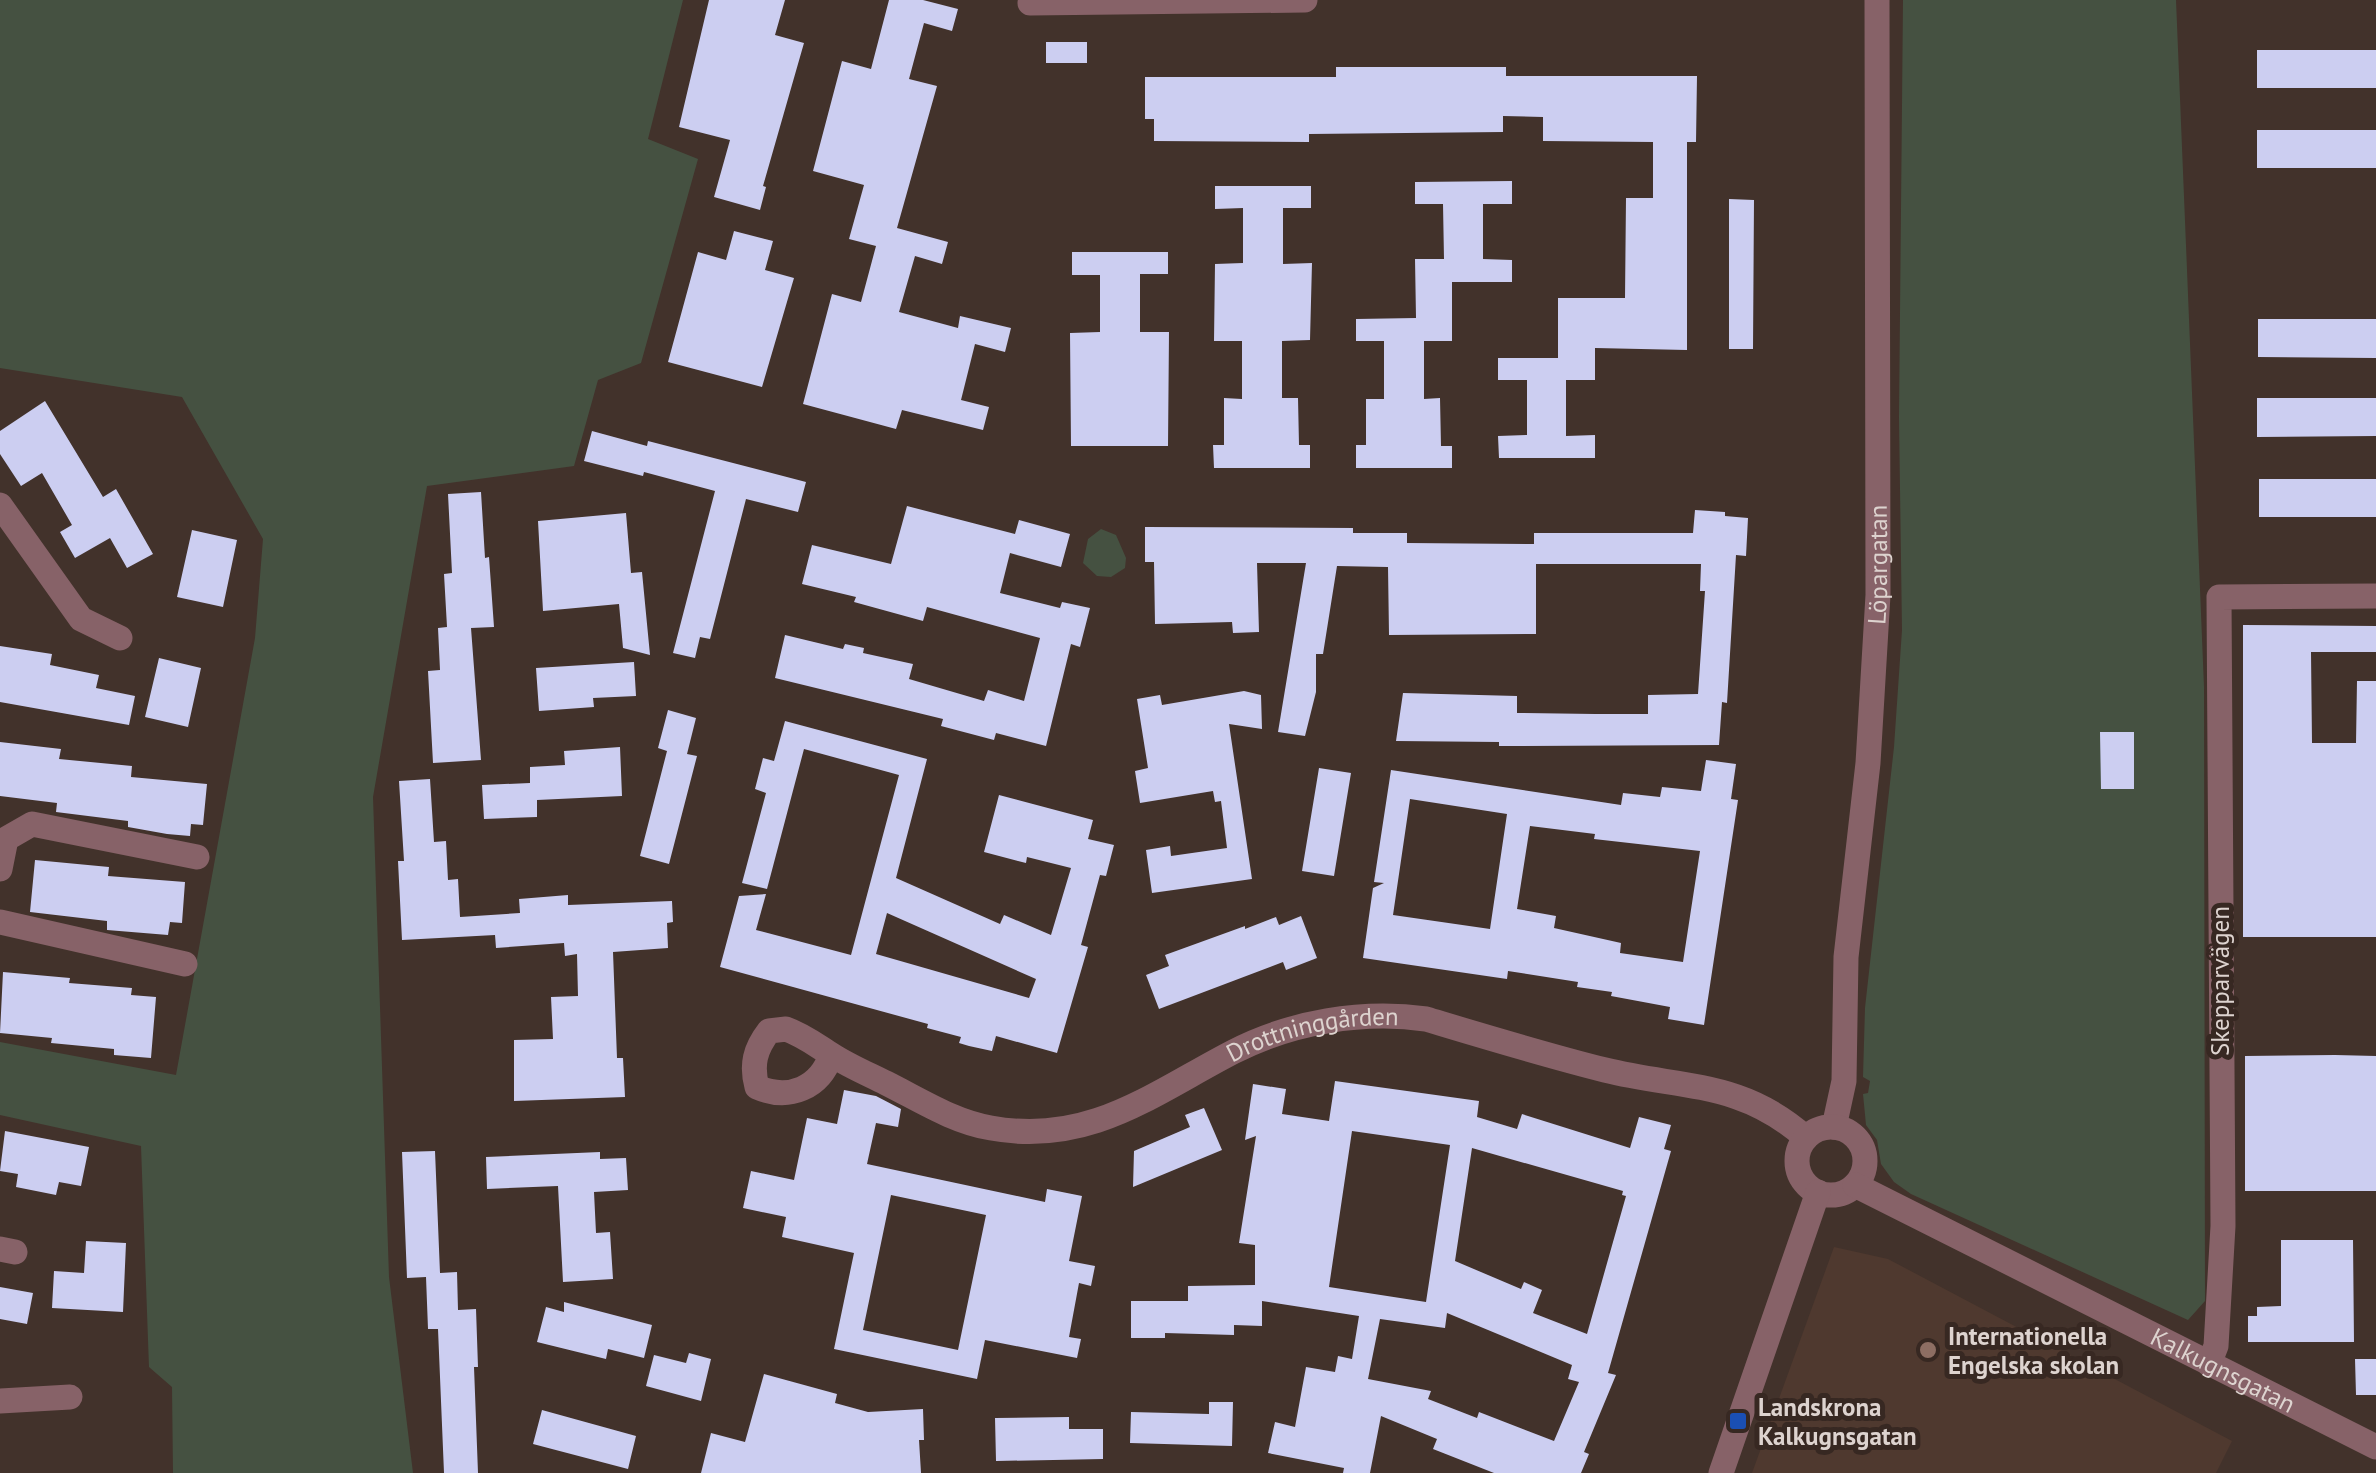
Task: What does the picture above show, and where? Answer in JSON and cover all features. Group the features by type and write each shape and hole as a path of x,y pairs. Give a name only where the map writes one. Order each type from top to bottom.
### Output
{"street":[{"path":"1030,2 1305,0"},
{"name":"Löpargatan","path":"1834,1128 1844,1081 1846,957 1868,763 1880,520 1877,0"},
{"path":"0,506 81,618 120,638"},
{"name":"Skepparvägen","path":"2209,1364 2216,1346 2223,1226 2220,598 2376,596"},
{"path":"0,869 6,840 32,824 197,857"},
{"path":"0,922 185,964"},
{"name":"Drottninggården","path":"831,1055 970,1123 1042,1132 1092,1125 1120,1114 1237,1050 1288,1032 1322,1022 1400,1015 1608,1070 1735,1094 1806,1138"},
{"path":"1822,1128 1834,1128 1853,1136 1863,1153 1864,1166 1855,1185 1837,1194 1818,1192 1805,1183 1798,1168 1798,1152 1806,1138 1822,1128"},
{"name":"Kalkugnsgatan","path":"1855,1185 2376,1447"},
{"path":"1721,1473 1818,1192"},
{"path":"0,1400 70,1397"}],"shaded area":[{"name":"Internationella Engelska skolan","path":"1834,1247 1888,1259 2232,1441 2216,1473 1752,1473"}],"green space":[{"path":"0,0 683,0 648,139 698,159 641,363 598,380 574,466 427,486 373,797 389,1277 413,1473 173,1473 172,1387 149,1367 141,1146 0,1115 0,1042 176,1075 255,638 263,539 182,397 0,368"},
{"path":"1903,0 2176,0 2204,687 2205,1301 2188,1320 1911,1194 1894,1182 1881,1164 1877,1140 1866,1125 1863,1094 1868,1093 1870,1081 1863,1077 1865,1008 1894,747 1902,630 1899,418"},
{"path":"1101,529 1116,535 1126,558 1125,568 1111,577 1097,576 1083,563 1088,539"}],"building":[{"path":"709,0 785,0 775,35 804,43 763,186 766,187 760,210 714,197 730,140 679,127"},
{"path":"889,0 923,0 958,9 952,31 924,23 909,79 937,86 897,228 948,242 942,264 915,256 899,312 958,328 960,316 1011,328 1005,352 975,344 961,400 989,407 983,430 902,410 896,429 803,404 832,294 861,302 876,246 849,239 864,185 813,171 842,61 871,69"},
{"path":"1046,42 1087,42 1087,63 1046,63"},
{"path":"2257,50 2376,50 2376,88 2257,88"},
{"path":"1336,67 1506,67 1506,76 1697,76 1696,142 1687,142 1687,350 1595,348 1595,380 1566,380 1566,436 1595,435 1595,458 1499,458 1498,436 1527,435 1527,380 1498,380 1498,358 1558,358 1558,298 1625,298 1626,198 1653,198 1653,142 1543,141 1543,117 1503,116 1503,132 1309,134 1309,142 1154,141 1154,119 1145,119 1145,77 1336,77"},
{"path":"2257,130 2376,130 2376,168 2257,168"},
{"path":"1512,181 1512,204 1483,204 1483,259 1512,260 1512,282 1452,282 1452,341 1424,341 1424,399 1440,398 1441,446 1452,446 1452,468 1356,468 1356,445 1366,445 1366,399 1384,399 1384,341 1356,341 1356,319 1416,318 1415,259 1444,259 1443,204 1415,204 1415,182"},
{"path":"1215,186 1311,186 1311,208 1283,208 1283,264 1312,263 1310,340 1282,341 1282,398 1298,398 1299,445 1310,445 1310,468 1214,468 1213,445 1224,445 1224,398 1242,399 1242,341 1214,341 1215,264 1243,263 1243,208 1215,209"},
{"path":"1729,199 1754,200 1753,349 1729,349"},
{"path":"734,231 773,241 765,270 794,278 762,387 668,362 698,252 726,260"},
{"path":"1072,252 1168,252 1168,274 1140,274 1140,332 1169,332 1168,446 1071,446 1070,333 1100,332 1100,275 1072,275"},
{"path":"2258,319 2376,319 2376,358 2258,357"},
{"path":"2257,398 2376,398 2376,436 2257,437"},
{"path":"45,401 103,497 116,489 153,554 127,568 110,538 75,558 60,532 72,525 42,473 21,486 0,454 0,431"},
{"path":"592,431 647,446 648,441 806,482 798,512 746,499 710,639 700,637 695,658 673,653 715,491 584,461"},
{"path":"2259,479 2376,479 2376,517 2259,517"},
{"path":"481,492 494,627 471,628 481,760 433,763 428,671 440,670 438,628 447,627 444,574 452,573 448,494"},
{"path":"907,506 1015,534 1019,520 1070,534 1061,567 1010,553 1000,593 1060,608 1062,602 1090,608 1080,647 1071,644 1046,746 996,733 994,740 941,726 943,719 775,678 785,635 843,649 845,644 864,648 863,653 913,664 909,679 984,701 988,690 1024,701 1040,638 927,607 923,621 854,602 856,597 802,584 812,545 891,564"},
{"path":"1695,510 1748,518 1746,556 1736,555 1727,703 1722,702 1719,745 1499,746 1499,742 1396,741 1403,693 1517,696 1517,713 1595,714 1648,714 1648,695 1698,694 1705,591 1700,591 1701,564 1536,564 1536,634 1389,635 1388,567 1337,566 1323,654 1316,654 1316,692 1305,736 1278,732 1306,563 1257,563 1259,632 1233,633 1232,622 1155,624 1154,562 1145,562 1145,527 1353,528 1353,533 1407,533 1407,543 1534,544 1534,533 1693,533"},
{"path":"626,513 631,573 642,572 650,655 623,648 619,604 543,611 538,521"},
{"path":"192,530 237,540 223,607 177,597"},
{"path":"2243,625 2376,626 2376,652 2311,652 2312,743 2356,743 2357,681 2376,681 2376,937 2243,937"},
{"path":"0,646 52,654 50,665 99,675 96,688 135,696 129,725 0,702"},
{"path":"159,658 201,668 188,727 145,717"},
{"path":"634,662 636,696 593,698 594,707 539,711 536,668"},
{"path":"1244,691 1261,695 1262,729 1229,724 1252,879 1152,893 1146,850 1170,846 1171,856 1227,848 1221,801 1215,802 1213,791 1140,803 1135,771 1148,768 1137,699 1160,695 1162,705"},
{"path":"668,710 696,718 687,754 697,756 669,864 640,856 667,751 658,748"},
{"path":"785,721 927,759 896,878 1000,924 1004,915 1051,935 1071,868 1027,857 1026,863 984,852 999,795 1093,820 1088,839 1114,845 1106,876 1100,875 1081,945 1088,947 1057,1053 996,1036 992,1051 969,1046 959,1043 961,1037 927,1028 928,1024 720,967 739,896 766,894 756,930 851,955 899,775 804,749 767,889 742,883 766,793 755,789 763,758 774,761","holes":["887,913 1036,979 1029,998 876,954"]},
{"path":"2100,732 2134,732 2134,789 2101,789"},
{"path":"0,742 61,749 59,759 132,766 131,777 207,784 203,825 191,824 190,836 167,834 128,827 128,821 56,812 57,803 0,796"},
{"path":"620,747 622,796 537,800 537,817 484,819 482,785 530,783 530,767 565,765 564,751"},
{"path":"1706,760 1736,764 1731,799 1738,800 1704,1025 1668,1019 1670,1007 1577,987 1578,982 1508,971 1507,979 1363,958 1373,888 1384,883 1374,882 1391,770 1621,805 1623,793 1660,797 1662,787 1701,791","holes":["1410,799 1507,814 1490,929 1393,915","1530,826 1595,834 1594,839 1700,851 1683,962 1620,953 1621,943 1554,928 1556,916 1517,909"]},
{"path":"1319,768 1351,773 1334,876 1302,871"},
{"path":"430,779 434,842 446,841 448,880 458,879 460,917 520,913 519,899 568,895 568,905 672,901 673,922 667,923 668,948 613,952 617,1058 623,1058 625,1097 514,1101 514,1040 553,1039 551,997 578,996 577,954 565,956 564,943 496,948 495,935 402,940 398,861 404,861 399,781"},
{"path":"35,860 109,867 108,876 185,882 182,923 170,922 168,935 107,930 107,921 30,912"},
{"path":"1301,916 1317,958 1286,970 1283,962 1159,1009 1146,975 1169,966 1165,955 1276,917 1279,925"},
{"path":"3,972 132,988 131,995 156,997 151,1058 114,1055 114,1049 51,1043 52,1038 0,1033"},
{"path":"2245,1056 2376,1056 2376,1191 2245,1191"},
{"path":"1335,1081 1479,1101 1477,1117 1517,1129 1522,1114 1630,1148 1639,1117 1671,1125 1664,1149 1671,1151 1608,1373 1616,1375 1584,1452 1589,1454 1581,1473 1494,1473 1433,1449 1437,1439 1381,1416 1370,1473 1343,1473 1344,1468 1268,1453 1275,1422 1295,1427 1306,1367 1335,1372 1338,1356 1352,1359 1359,1316 1262,1301 1262,1326 1234,1325 1234,1335 1165,1333 1165,1338 1131,1338 1131,1301 1188,1301 1188,1286 1255,1285 1255,1245 1239,1243 1256,1136 1245,1140 1253,1084 1286,1089 1282,1114 1329,1121","holes":["1352,1131 1450,1145 1426,1302 1329,1287","1472,1148 1623,1191 1626,1196 1587,1334 1533,1313 1542,1290 1524,1282 1521,1289 1455,1261","1447,1313 1572,1365 1568,1379 1579,1382 1554,1441 1479,1412 1477,1418 1428,1399 1431,1391 1368,1379 1380,1319 1445,1328"]},
{"path":"844,1090 876,1096 901,1109 898,1127 876,1123 867,1164 1045,1202 1047,1189 1082,1196 1069,1261 1095,1266 1091,1286 1079,1283 1069,1337 1081,1339 1077,1358 985,1340 977,1379 834,1349 854,1253 782,1237 786,1217 743,1208 751,1171 794,1180 807,1118 837,1124","holes":["891,1195 986,1215 958,1350 863,1330"]},
{"path":"1204,1108 1222,1150 1133,1187 1134,1151 1190,1127 1185,1115"},
{"path":"5,1131 89,1147 81,1186 59,1182 56,1195 16,1187 18,1174 0,1171"},
{"path":"435,1151 440,1273 457,1272 458,1310 476,1309 478,1473 444,1473 438,1329 428,1329 426,1277 407,1278 402,1152"},
{"path":"600,1152 600,1159 626,1158 628,1190 594,1192 596,1233 610,1232 613,1279 563,1282 558,1186 487,1189 486,1157"},
{"path":"2281,1240 2353,1240 2354,1342 2248,1342 2248,1316 2257,1316 2257,1307 2281,1306"},
{"path":"86,1241 126,1243 123,1312 52,1308 54,1271 84,1273"},
{"path":"0,1287 33,1293 27,1324 0,1319"},
{"path":"564,1302 652,1325 644,1358 608,1349 606,1359 537,1342 546,1307 564,1312"},
{"path":"689,1353 711,1359 701,1401 646,1386 654,1355 686,1363"},
{"path":"2355,1359 2376,1359 2376,1395 2356,1395"},
{"path":"764,1374 837,1394 835,1403 868,1412 923,1409 924,1440 919,1440 921,1473 701,1473 711,1433 745,1442"},
{"path":"1209,1402 1233,1402 1232,1446 1130,1443 1131,1412 1209,1414"},
{"path":"542,1410 636,1436 628,1469 533,1444"},
{"path":"1069,1417 1069,1429 1103,1429 1103,1459 996,1461 995,1418"}],"place":[{"name":"Internationella Engelska skolan","path":"1928,1350"},
{"name":"Landskrona Kalkugnsgatan","path":"1738,1421"}]}
